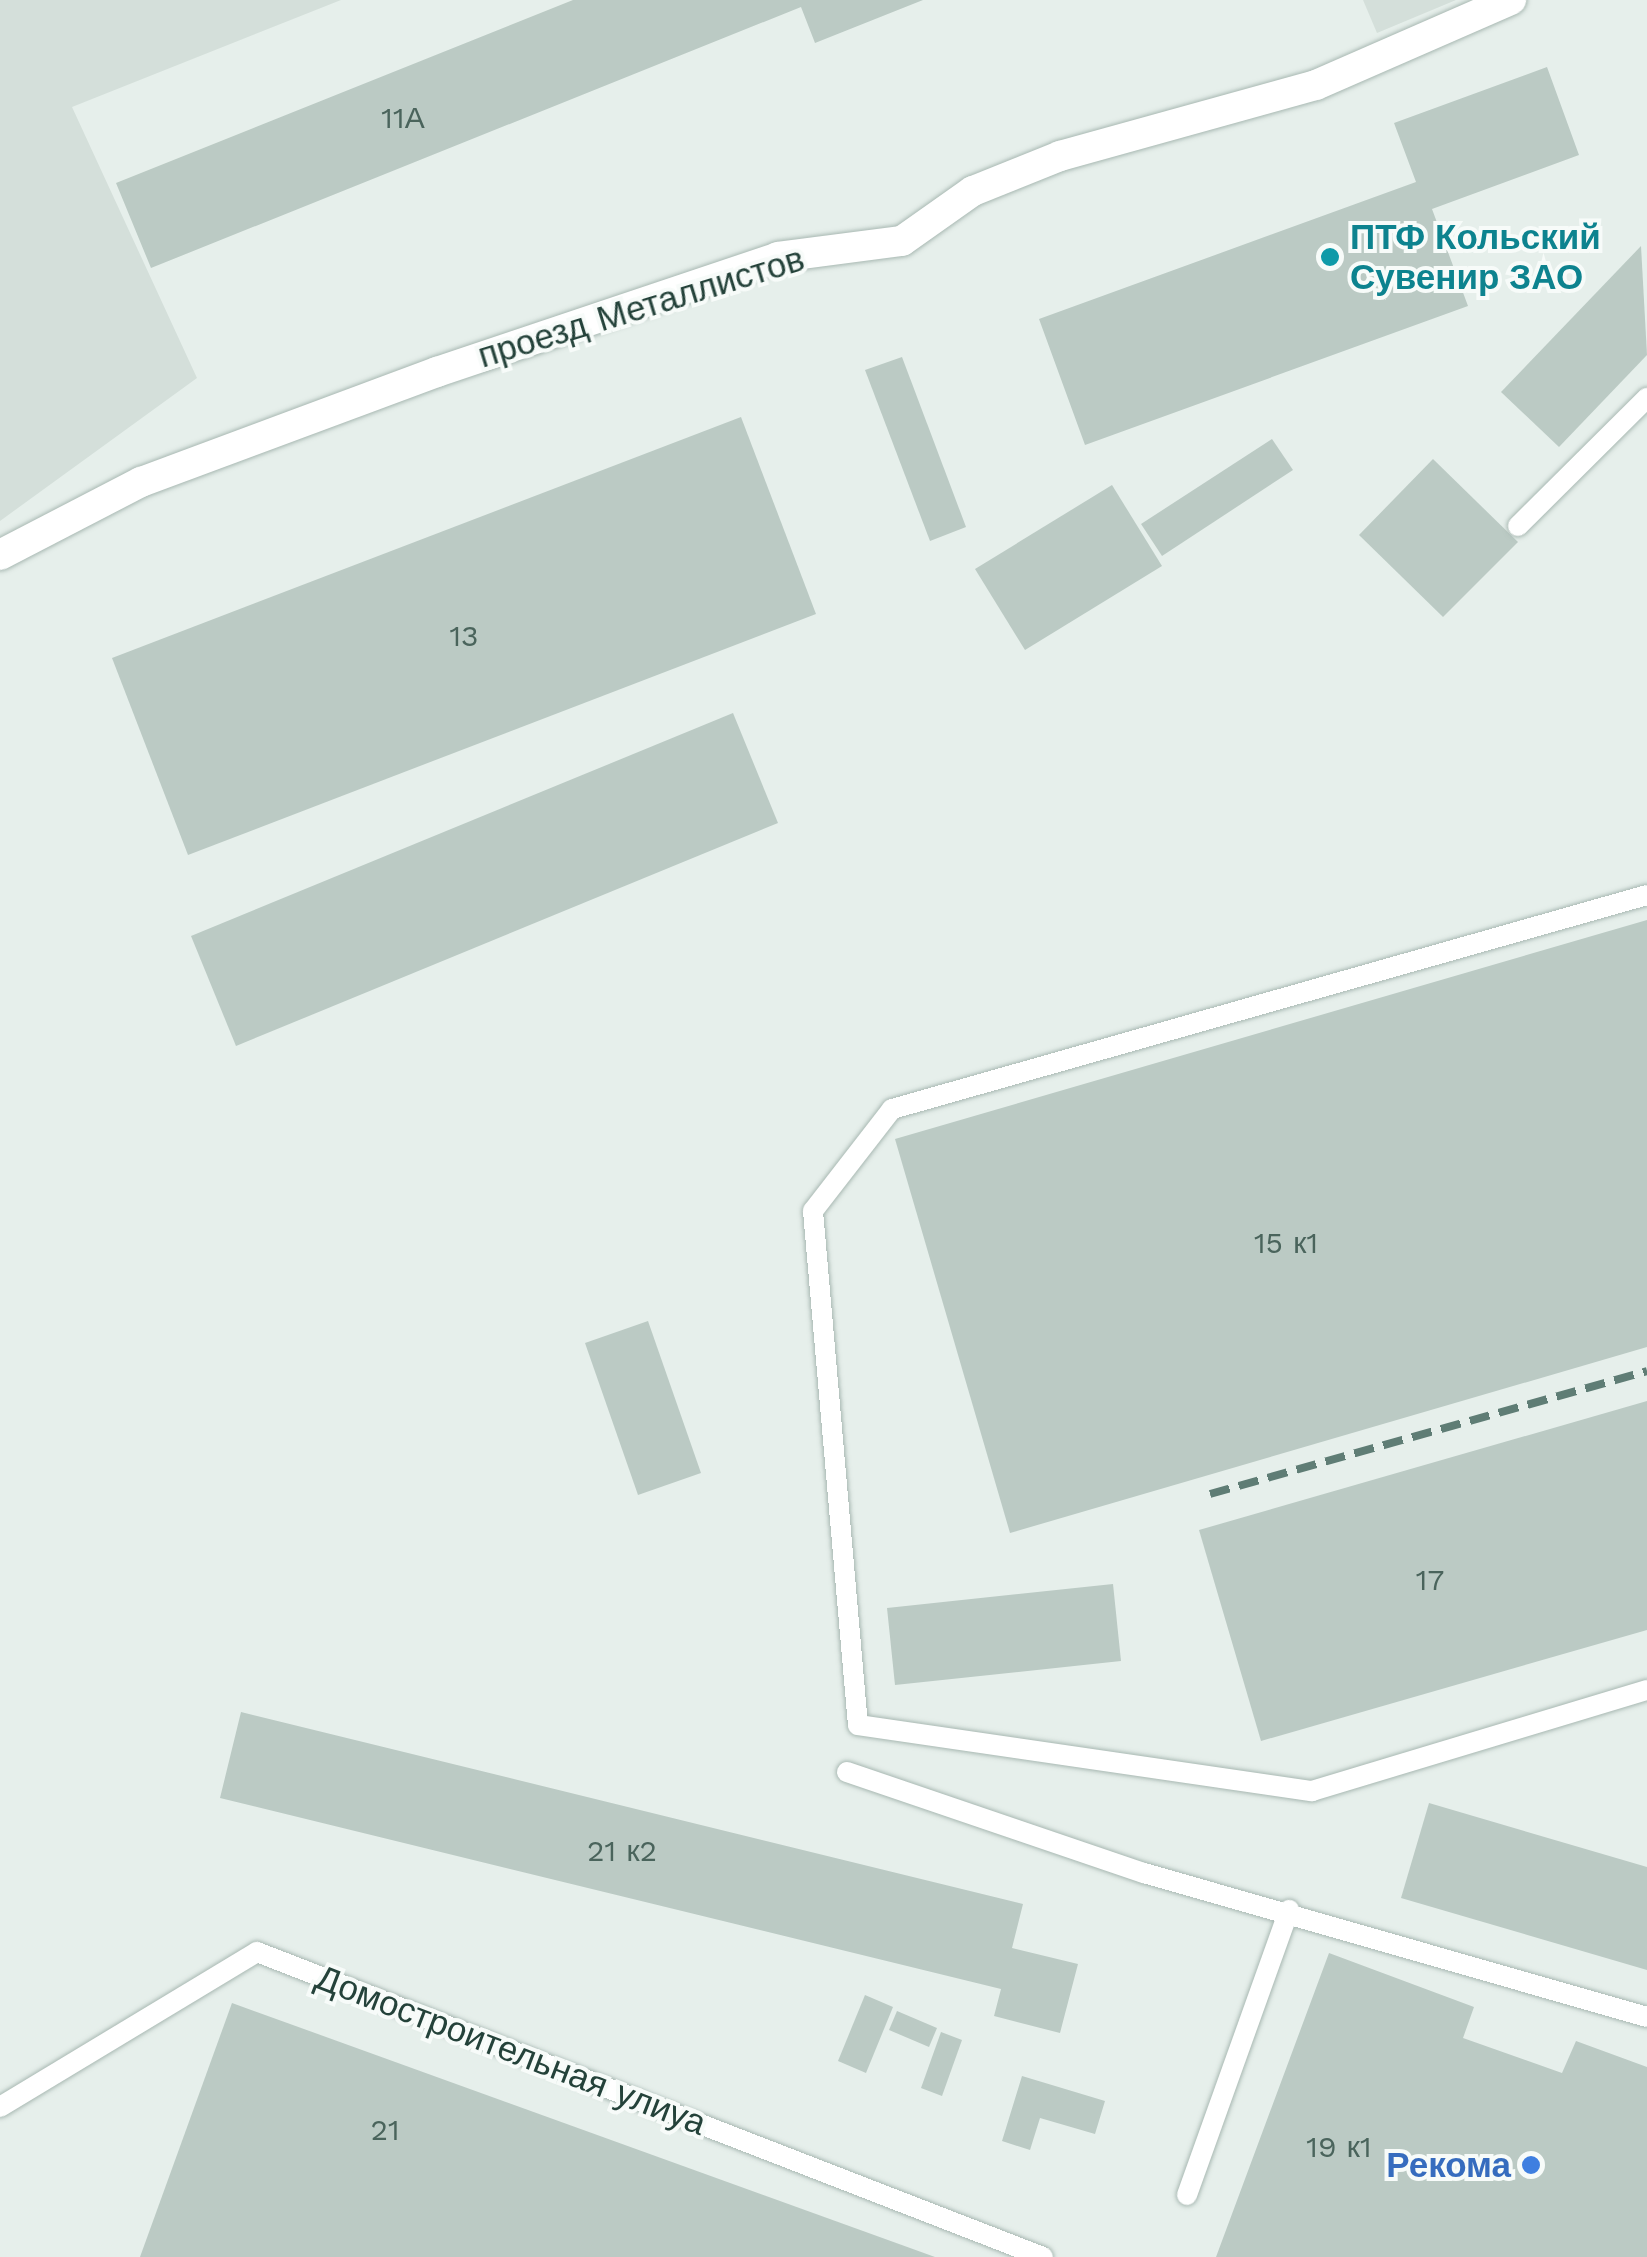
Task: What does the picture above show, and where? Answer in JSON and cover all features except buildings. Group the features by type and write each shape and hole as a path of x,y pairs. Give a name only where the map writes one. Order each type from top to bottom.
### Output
{"street":[{"name":"проезд Металлистов","path":"0,555 141,482 436,372 778,256 902,241 973,191 1060,156 1316,84 1510,0"}],"lane":[{"path":"1518,526 1647,398"},
{"path":"1647,895 892,1109 813,1211 858,1725 1312,1792 1647,1690"},
{"path":"848,1772 1144,1872 1289,1910 1647,2018"},
{"path":"1187,2194 1289,1910"},
{"name":"Домостроительная улиуа","path":"0,2106 257,1952 1043,2257"}],"shaded area":[{"path":"0,0 341,0 72,107 197,378 0,521"},
{"path":"1363,0 1456,0 1377,33"}],"railway":[{"path":"1210,1494 1647,1371"}],"place":[{"name":"ПТФ Кольский Сувенир ЗАО","path":"1330,257"},
{"name":"Рекома","path":"1531,2165"}]}
